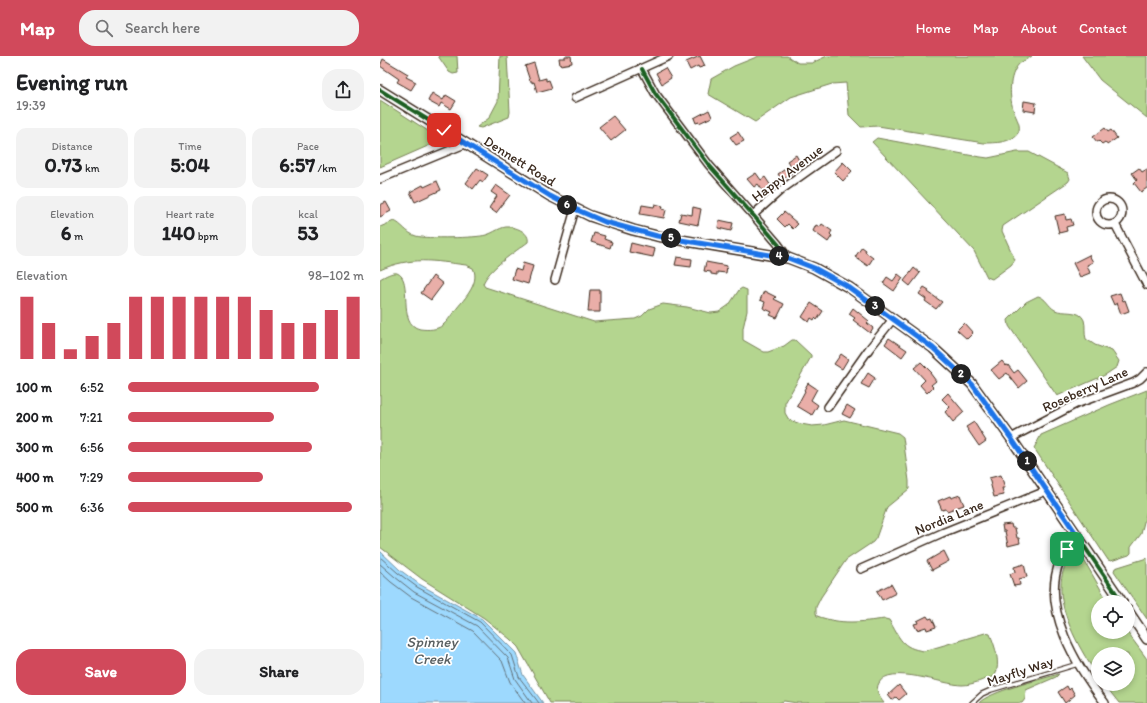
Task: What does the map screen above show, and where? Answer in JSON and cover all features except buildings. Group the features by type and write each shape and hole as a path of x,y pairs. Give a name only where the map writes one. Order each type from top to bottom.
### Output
{"street":[{"path":"575,98 669,56"},
{"path":"642,69 655,93 709,165 753,214 788,258"},
{"name":"Dennett Road","path":"380,90 550,196 575,209 605,222 657,236 788,258 814,268 833,278 893,319 933,348 961,374 985,400 1117,595"},
{"path":"380,179 465,144"},
{"name":"Happy Avenue","path":"753,214 782,190 836,152"},
{"path":"555,280 575,209"},
{"path":"1115,224 1147,285"},
{"path":"828,407 869,348 893,319"},
{"name":"Roseberry Lane","path":"1011,438 1076,404 1133,383 1147,372"},
{"name":"Nordia Lane","path":"862,569 942,533 1046,491"},
{"path":"1079,538 1071,543 1062,557 1055,574 1054,594 1056,609 1078,664 1105,703"},
{"path":"1135,621 1147,639"}],"lane":[{"name":"Mayfly Way","path":"972,703 982,694 991,690 1078,664"}],"green space":[{"path":"438,56 457,56 458,73 453,74 449,72"},
{"path":"500,56 507,56 509,117 481,128 477,127 489,118 498,101"},
{"path":"759,56 787,56 798,63 812,63 827,56 1032,56 1019,64 1015,69 1011,81 1010,94 1019,125 1018,133 1012,139 1007,141 984,143 878,126 861,127 849,115 846,83 832,84 791,97 755,122 708,94 711,79 734,66"},
{"path":"1082,56 1147,56 1147,118 1100,80"},
{"path":"380,100 439,138 437,142 380,167"},
{"path":"877,138 988,158 1017,152 1029,152 1068,173 1070,179 1068,182 1003,226 1002,231 1015,260 1011,265 992,279 987,277 974,251 872,142"},
{"path":"394,221 413,235 429,238 481,236 506,227 519,229 525,233 528,242 502,261 490,273 483,284 485,287 594,322 635,319 642,316 649,309 663,304 687,307 711,313 719,312 729,305 739,290 742,288 747,290 747,311 743,328 743,340 764,352 768,352 784,346 792,340 795,340 811,355 785,403 785,413 789,420 812,426 824,425 844,420 898,433 903,437 909,489 887,507 876,538 873,542 846,560 821,597 816,607 817,616 843,622 889,620 899,637 906,645 916,650 924,651 985,633 990,634 997,660 997,671 995,676 966,685 954,684 918,676 894,675 885,677 879,683 877,688 878,693 884,703 797,703 784,701 778,703 550,703 518,647 510,639 484,618 422,579 380,547 380,279 388,274 395,273 402,277 409,319 413,325 420,329 435,329 441,327 465,298 475,280 473,268 466,265 433,261 412,261 380,270 380,227"},
{"path":"1038,296 1043,298 1055,310 1079,314 1085,322 1086,339 1095,345 1112,351 1119,361 1117,367 1105,375 1057,396 1009,326 1008,320 1026,302"},
{"path":"1147,390 1147,510 1141,534 1131,547 1131,553 1111,561 1108,560 1034,448 1041,435"},
{"path":"1081,555 1104,595 1091,595 1091,639 1132,639 1147,659 1147,703 1119,703 1110,691 1135,691 1135,647 1091,647 1091,665 1079,645 1068,620 1061,596 1061,581 1068,558"},
{"path":"1147,558 1147,619 1135,602 1135,595 1130,595 1114,571 1115,568"},
{"path":"1059,674 1056,677 1026,690 1025,699 1022,703 979,703 984,699 1004,690"}],"water":[{"name":"Spinney Creek","path":"380,551 400,570 419,584 482,619 516,653 523,675 543,703 380,703"}],"cycle path":[{"path":"642,69 655,93 709,165 778,244 788,258"},
{"path":"380,90 550,196 590,216 657,236 788,258 814,268 850,288 933,348 972,384 1011,438 1117,595"}],"route":[{"path":"444,130 550,196 605,222 657,236 788,258 801,262 827,274 850,288 933,348 972,384 985,400 1079,538 1071,543 1067,549"}]}
